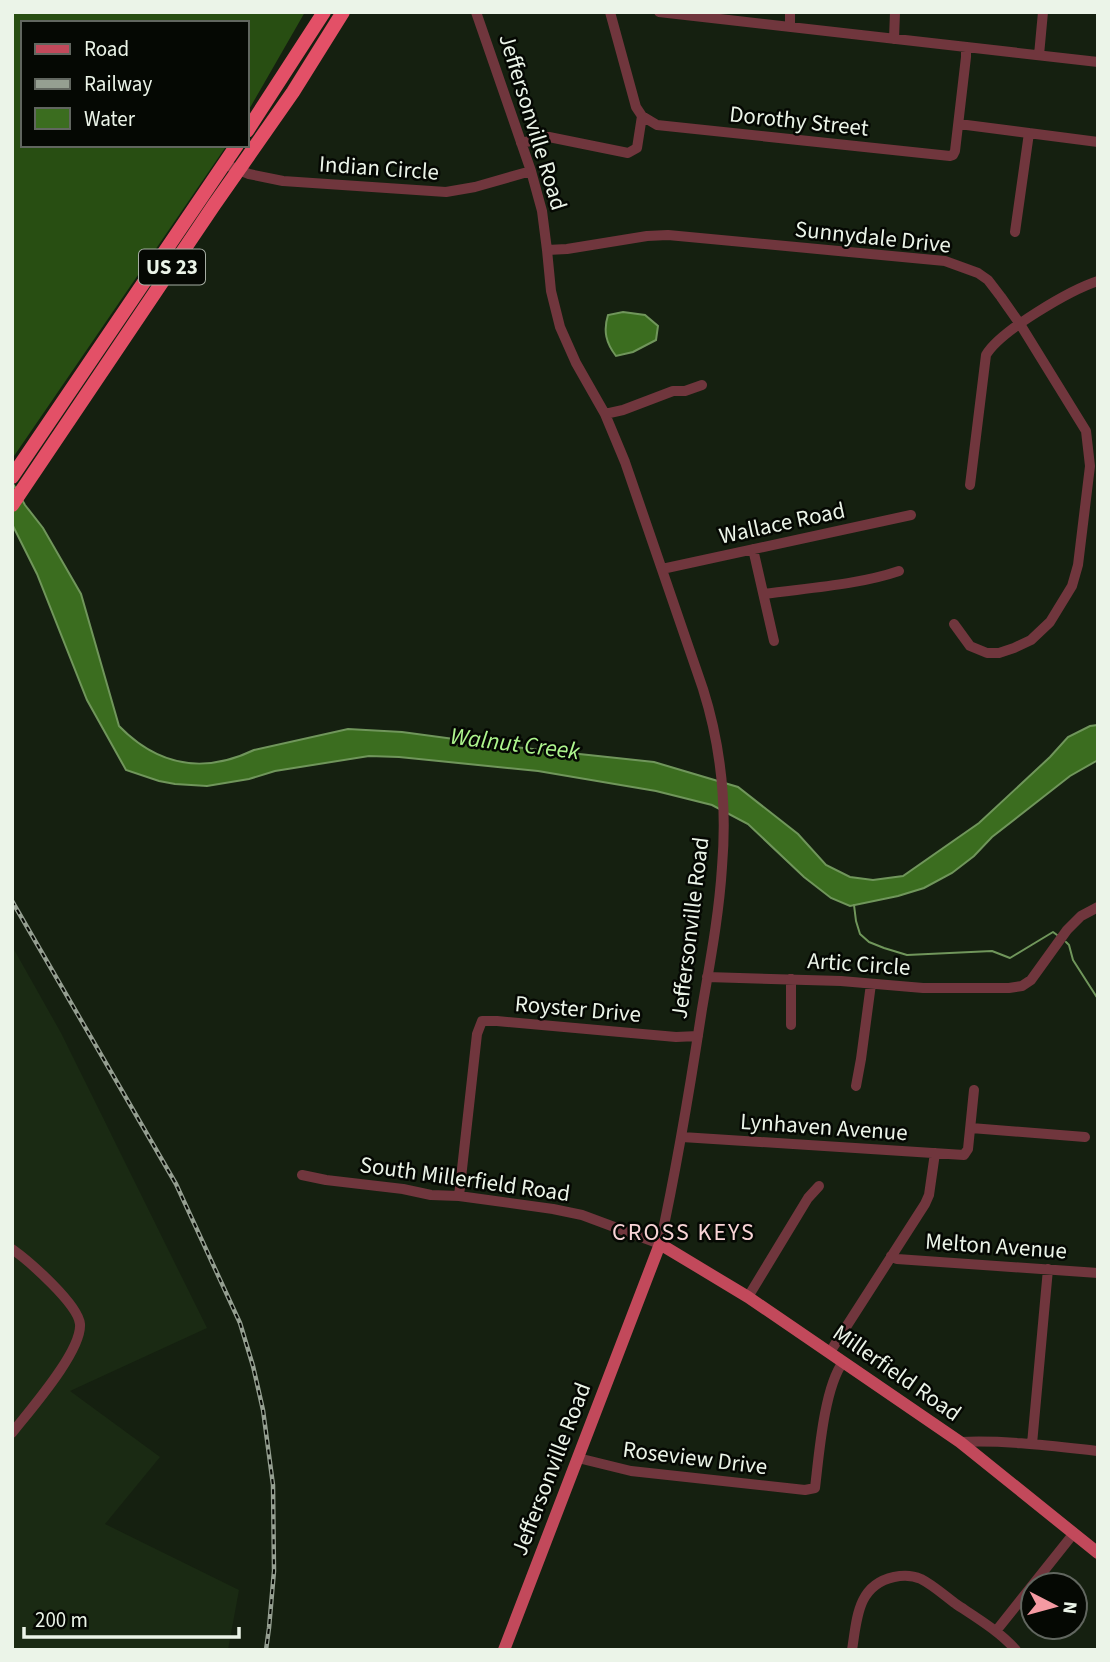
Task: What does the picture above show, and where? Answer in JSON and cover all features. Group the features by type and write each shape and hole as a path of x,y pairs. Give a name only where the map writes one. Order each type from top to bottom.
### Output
{"highway":[{"path":"248,129 324,12"},
{"name":"US 23","path":"12,505 293,92 343,12"},
{"name":"US 23","path":"12,477 236,147"}],"main road":[{"name":"Millerfield Road","path":"660,1244 748,1297 960,1442 1098,1553"},
{"name":"Jeffersonville Road","path":"504,1650 660,1244"}],"street":[{"name":"Jeffersonville Road","path":"476,12 531,171 542,211 551,291 560,327 576,363 605,414 625,462 703,689 719,754 724,813 721,883 682,1137 660,1244"},
{"path":"521,144 549,137 628,153 637,148 642,116 636,107 610,12"},
{"path":"659,12 1098,62"},
{"path":"790,12 790,27"},
{"path":"894,39 895,12"},
{"path":"1038,55 1043,12"},
{"path":"966,48 959,124 1098,142"},
{"name":"Dorothy Street","path":"642,116 657,125 950,156 953,155 959,124"},
{"path":"1015,232 1029,133"},
{"name":"Indian Circle","path":"223,164 249,174 283,181 446,192 475,187 531,171"},
{"name":"Sunnydale Drive","path":"547,250 668,235 945,261 988,280 1020,324 1086,431 1090,466 1078,565 1072,586 1050,622 1031,640 999,653 987,653 970,646 954,624"},
{"path":"970,485 986,355 990,348 1020,324 1070,292 1098,281"},
{"path":"605,414 673,391 685,391 702,385"},
{"path":"1086,431 1098,425"},
{"name":"Wallace Road","path":"662,569 912,515"},
{"path":"753,549 774,641"},
{"path":"764,594 838,584 899,571"},
{"name":"Artic Circle","path":"707,977 791,979 922,988 1009,988 1031,980 1067,930 1082,916 1098,907"},
{"path":"791,979 791,1026"},
{"path":"856,1086 871,984"},
{"name":"Royster Drive","path":"459,1196 478,1028 482,1021 676,1037 698,1036"},
{"path":"974,1090 971,1128 1085,1138"},
{"name":"Lynhaven Avenue","path":"682,1137 964,1155 968,1149 971,1128"},
{"path":"830,1352 920,1214 929,1195 935,1153"},
{"name":"South Millerfield Road","path":"302,1175 430,1195 459,1196 553,1209 582,1215 660,1244"},
{"path":"748,1297 797,1215 819,1186"},
{"path":"12,1249 37,1269 75,1310 80,1321 80,1332 69,1358 12,1433"},
{"name":"Melton Avenue","path":"891,1256 897,1259 1098,1273"},
{"path":"1032,1444 1048,1269"},
{"name":"Roseview Drive","path":"578,1458 631,1471 674,1477 815,1488 824,1417 833,1381 843,1362"},
{"path":"960,1442 1032,1444 1098,1451"},
{"path":"996,1631 1074,1533"},
{"path":"852,1650 860,1605 866,1595 887,1579 902,1576 922,1579 996,1631 1016,1650"}],"shaded area":[{"path":"12,12 305,12 248,111 248,21 21,21 21,147 226,147 12,459"},
{"path":"12,946 61,1033 207,1328 70,1391 160,1457 105,1524 239,1590 228,1650 12,1650"}],"water":[{"path":"623,312 645,315 658,326 656,340 633,352 616,356 606,337 606,321 608,315"},
{"path":"12,482 43,528 81,594 119,726 134,740 166,758 200,764 217,762 254,750 348,729 402,732 654,762 738,787 798,834 826,865 850,877 873,880 903,876 979,823 1068,737 1098,725 1098,760 1070,776 992,837 952,873 924,888 850,906 831,898 804,877 748,824 712,805 656,791 538,771 369,756 275,771 249,779 207,786 159,781 126,770 87,700 37,574 12,524"}],"waterway":[{"path":"854,905 860,934 869,942 907,955 992,951 1010,958 1053,932 1057,935"},
{"path":"1066,942 1073,960 1098,999"}],"railway":[{"path":"12,901 176,1184 240,1323 263,1410 273,1485 274,1571 266,1650"}],"district":[{"name":"CROSS KEYS","path":"684,1232"}],"water label":[{"name":"Walnut Creek","path":"515,744"}]}
